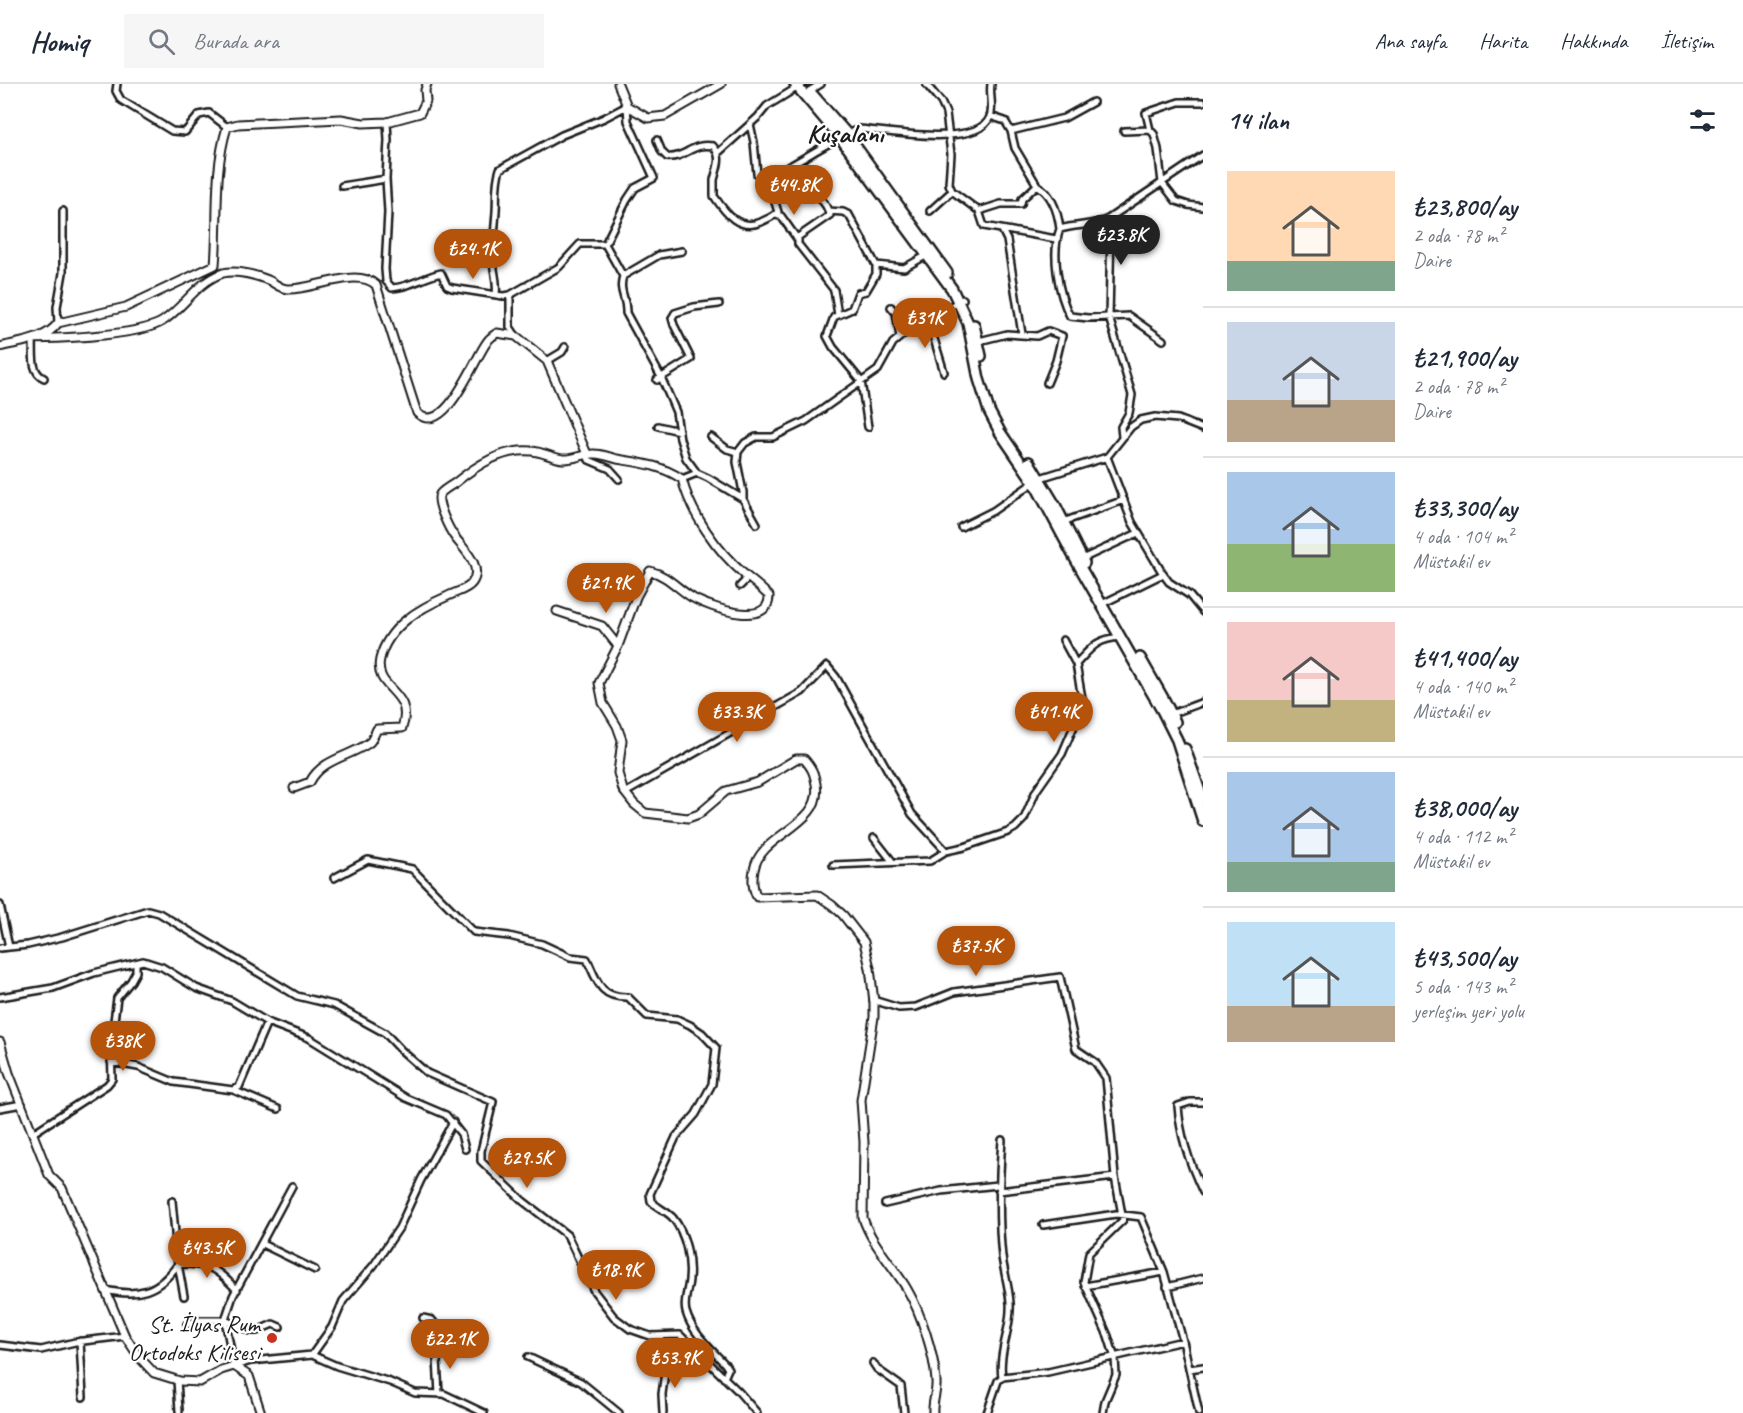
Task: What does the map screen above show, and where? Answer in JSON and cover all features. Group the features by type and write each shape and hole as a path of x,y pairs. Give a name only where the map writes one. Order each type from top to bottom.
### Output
{"highway":[{"path":"802,86 843,135 961,300 979,341 985,382 993,406 1064,522 1082,558 1171,714 1200,782 1203,800"},
{"path":"961,300 984,398 1000,432 1037,480 1072,553 1177,740 1203,821"}],"street":[{"path":"117,84 116,91 121,100 172,131 185,132 199,115 209,113 227,127"},
{"path":"227,127 238,124 341,119 363,123 387,123 420,113 426,101 427,84"},
{"path":"605,244 635,188 654,178 628,121 627,106 618,84"},
{"path":"627,106 648,118 665,116 721,84"},
{"path":"718,152 767,106 802,86 821,84"},
{"path":"926,84 941,102 946,114 950,136 949,174 952,191 979,211 984,226 1056,239"},
{"path":"764,179 796,164 843,135 859,129 950,136 980,128 987,123 990,116 991,84"},
{"path":"1011,131 1023,130 1036,124 1065,118 1093,102"},
{"path":"1203,102 1179,102 1146,113 1158,148 1162,183 1176,201 1188,206 1203,207"},
{"path":"496,295 498,281 493,261 495,184 500,169 562,135 627,106"},
{"path":"990,116 1005,121 1011,131 1015,148 1036,185 1046,191 1058,215 1060,229 1056,239 1057,271 1064,306 1070,316 1088,318 1129,316 1163,340"},
{"path":"387,123 388,212 385,269 386,281 392,288 441,273 447,286 452,288 510,295 559,267 580,244 605,244"},
{"path":"750,124 757,174 764,179 773,196 778,212 775,215"},
{"path":"58,323 126,307 215,265 216,186 227,127"},
{"path":"1124,131 1150,130"},
{"path":"657,140 662,152 667,157 674,158 697,146 705,144 713,146 718,152 719,164 714,189 714,196 718,203 737,222 745,226 775,215 781,216 798,240 798,244 834,290 838,315"},
{"path":"1060,229 1097,224 1108,219 1203,155"},
{"path":"796,164 830,215 808,228 798,237 798,240"},
{"path":"342,186 386,179"},
{"path":"979,211 1001,204 1021,204 1022,199 1036,185"},
{"path":"930,211 952,191"},
{"path":"0,347 33,339 53,330 58,323 57,307 63,273 63,211"},
{"path":"828,211 843,212 849,215 876,265 876,274 866,291 858,293 852,309 834,317 827,336 833,347 861,381 868,427"},
{"path":"1108,219 1112,230 1109,317 1132,396 1129,413 1121,427 1122,437"},
{"path":"1002,230 1007,240 1022,334"},
{"path":"605,244 622,276 621,293 627,304 626,313 676,412 686,458 697,473 743,499"},
{"path":"622,276 659,255 682,251"},
{"path":"876,265 904,268 930,254"},
{"path":"33,339 72,338 150,328 163,321 204,285 223,273 244,273 288,289 326,282 366,279 376,285 417,413 421,417 428,418 436,416 455,398 488,340 497,333 516,336"},
{"path":"510,295 510,327 516,336 547,361 589,460 610,469 619,479"},
{"path":"757,524 743,499 737,462 738,452 745,443 756,437 773,436 806,421 878,370 893,343 900,337 961,300"},
{"path":"659,378 691,358 674,325 672,318 675,313 694,307 719,304"},
{"path":"891,307 896,314 900,337"},
{"path":"928,319 944,372"},
{"path":"979,341 1007,334 1037,336 1048,331 1062,336 1056,361 1047,383"},
{"path":"33,339 34,369 44,378"},
{"path":"547,361 562,352 565,346"},
{"path":"961,527 993,511 1037,480 1107,457 1136,423 1155,417 1178,419 1203,429"},
{"path":"658,426 679,431"},
{"path":"711,437 727,449 738,452"},
{"path":"294,788 310,782 313,775 332,761 372,741 377,729 402,728 405,717 404,705 385,683 380,672 380,659 389,640 404,621 425,605 468,587 473,582 476,571 472,559 452,534 442,513 438,502 440,494 471,470 506,452 533,451 564,459 596,454 646,463 670,471 682,479 702,524 724,553 745,575 755,580 769,596 769,602 765,609 756,613 727,612 695,599 660,573 650,571 636,597 618,646 599,682 603,703 617,726 622,740 618,773 625,793 645,813 688,818 699,814 726,791 758,782 796,759 804,759 813,769 817,790 815,801 808,813 763,849 756,860 753,890 757,897 817,895 843,915 864,942 870,968 874,1017 861,1100 864,1142 863,1218 867,1230 914,1301 930,1347 936,1380 937,1392 933,1413"},
{"path":"1107,457 1138,533 1163,574 1169,582 1189,595 1203,612"},
{"path":"682,479 697,473"},
{"path":"1064,522 1124,500"},
{"path":"993,511 1001,513"},
{"path":"1082,558 1138,533"},
{"path":"1107,602 1163,574"},
{"path":"740,586 745,581 745,575"},
{"path":"557,611 577,619 597,623 618,646"},
{"path":"1076,664 1098,641 1121,637"},
{"path":"833,865 930,861 946,851 1008,832 1024,819 1036,790 1062,754 1080,712 1082,698 1076,664 1064,640"},
{"path":"625,793 802,692 827,666 851,704 912,814 946,851"},
{"path":"1171,714 1203,702"},
{"path":"874,838 892,861"},
{"path":"334,879 368,860 412,869 474,932 508,936 542,944 570,957 587,959 605,992 615,998 628,998 647,1016 677,1019 690,1025 702,1033 716,1048 712,1084 696,1114 676,1137 650,1194 651,1201 672,1218 679,1229 690,1271 684,1304 686,1315 699,1336 725,1364 728,1369 724,1378"},
{"path":"0,905 9,947"},
{"path":"0,948 28,945 62,937 148,910 159,913 297,996 334,1005 385,1032 427,1073 493,1102 481,1151 482,1161 524,1201 567,1235 594,1291 614,1317 630,1329 650,1336 680,1335 757,1413"},
{"path":"0,997 53,988 94,973 143,961 162,967 196,988 232,1001 267,1022 309,1038 406,1098 446,1115 461,1134 465,1149"},
{"path":"33,1133 107,1085 112,1078 111,1044 117,998 136,972 136,963"},
{"path":"873,999 898,1008 916,1007 954,992 1060,977 1076,1049 1095,1062 1106,1078 1115,1178 1123,1220 1089,1253 1085,1274 1085,1286 1115,1358 1116,1375 1102,1413"},
{"path":"233,1090 239,1087 267,1022"},
{"path":"0,1042 9,1073 49,1175 62,1188 125,1336 139,1357 154,1373 177,1380 200,1382 221,1370 251,1361 312,1355 336,1366 390,1382 415,1393 439,1394 458,1400 484,1413"},
{"path":"111,1062 138,1067 174,1082 233,1090 278,1109"},
{"path":"1203,1102 1190,1102 1178,1106 1180,1129 1186,1152 1203,1192"},
{"path":"0,1108 22,1104"},
{"path":"312,1355 332,1327 344,1301 374,1265 399,1228 421,1180 453,1122"},
{"path":"1002,1140 998,1188 1002,1256 1010,1305 1002,1348 1002,1377"},
{"path":"885,1204 940,1191 1115,1178"},
{"path":"261,1413 249,1376 234,1366 225,1320 237,1290 292,1186"},
{"path":"172,1201 178,1264 184,1296"},
{"path":"1043,1225 1091,1216 1122,1214 1141,1217 1164,1272 1183,1341 1199,1413"},
{"path":"262,1244 315,1270"},
{"path":"105,1290 127,1295 141,1293 169,1277 178,1264"},
{"path":"178,1264 202,1264 221,1274 237,1290"},
{"path":"1085,1286 1164,1272"},
{"path":"1167,1287 1203,1278"},
{"path":"423,1318 432,1320 435,1324 439,1394"},
{"path":"187,1324 201,1320 225,1320 250,1331 257,1331 273,1324 280,1327"},
{"path":"0,1345 41,1350 80,1341 125,1336"},
{"path":"80,1341 83,1397"},
{"path":"987,1413 998,1381 1002,1377 1048,1372 1183,1341"},
{"path":"528,1357 581,1382 619,1413"},
{"path":"873,1363 877,1369 901,1386 904,1413"},
{"path":"663,1413 662,1394 666,1365"},
{"path":"1189,1369 1203,1367"},
{"path":"177,1380 179,1411"}],"place":[{"name":"St. İlyas Rum Ortodoks Kilisesi","path":"272,1338"}],"district":[{"name":"Kuşalanı","path":"845,133"}]}
